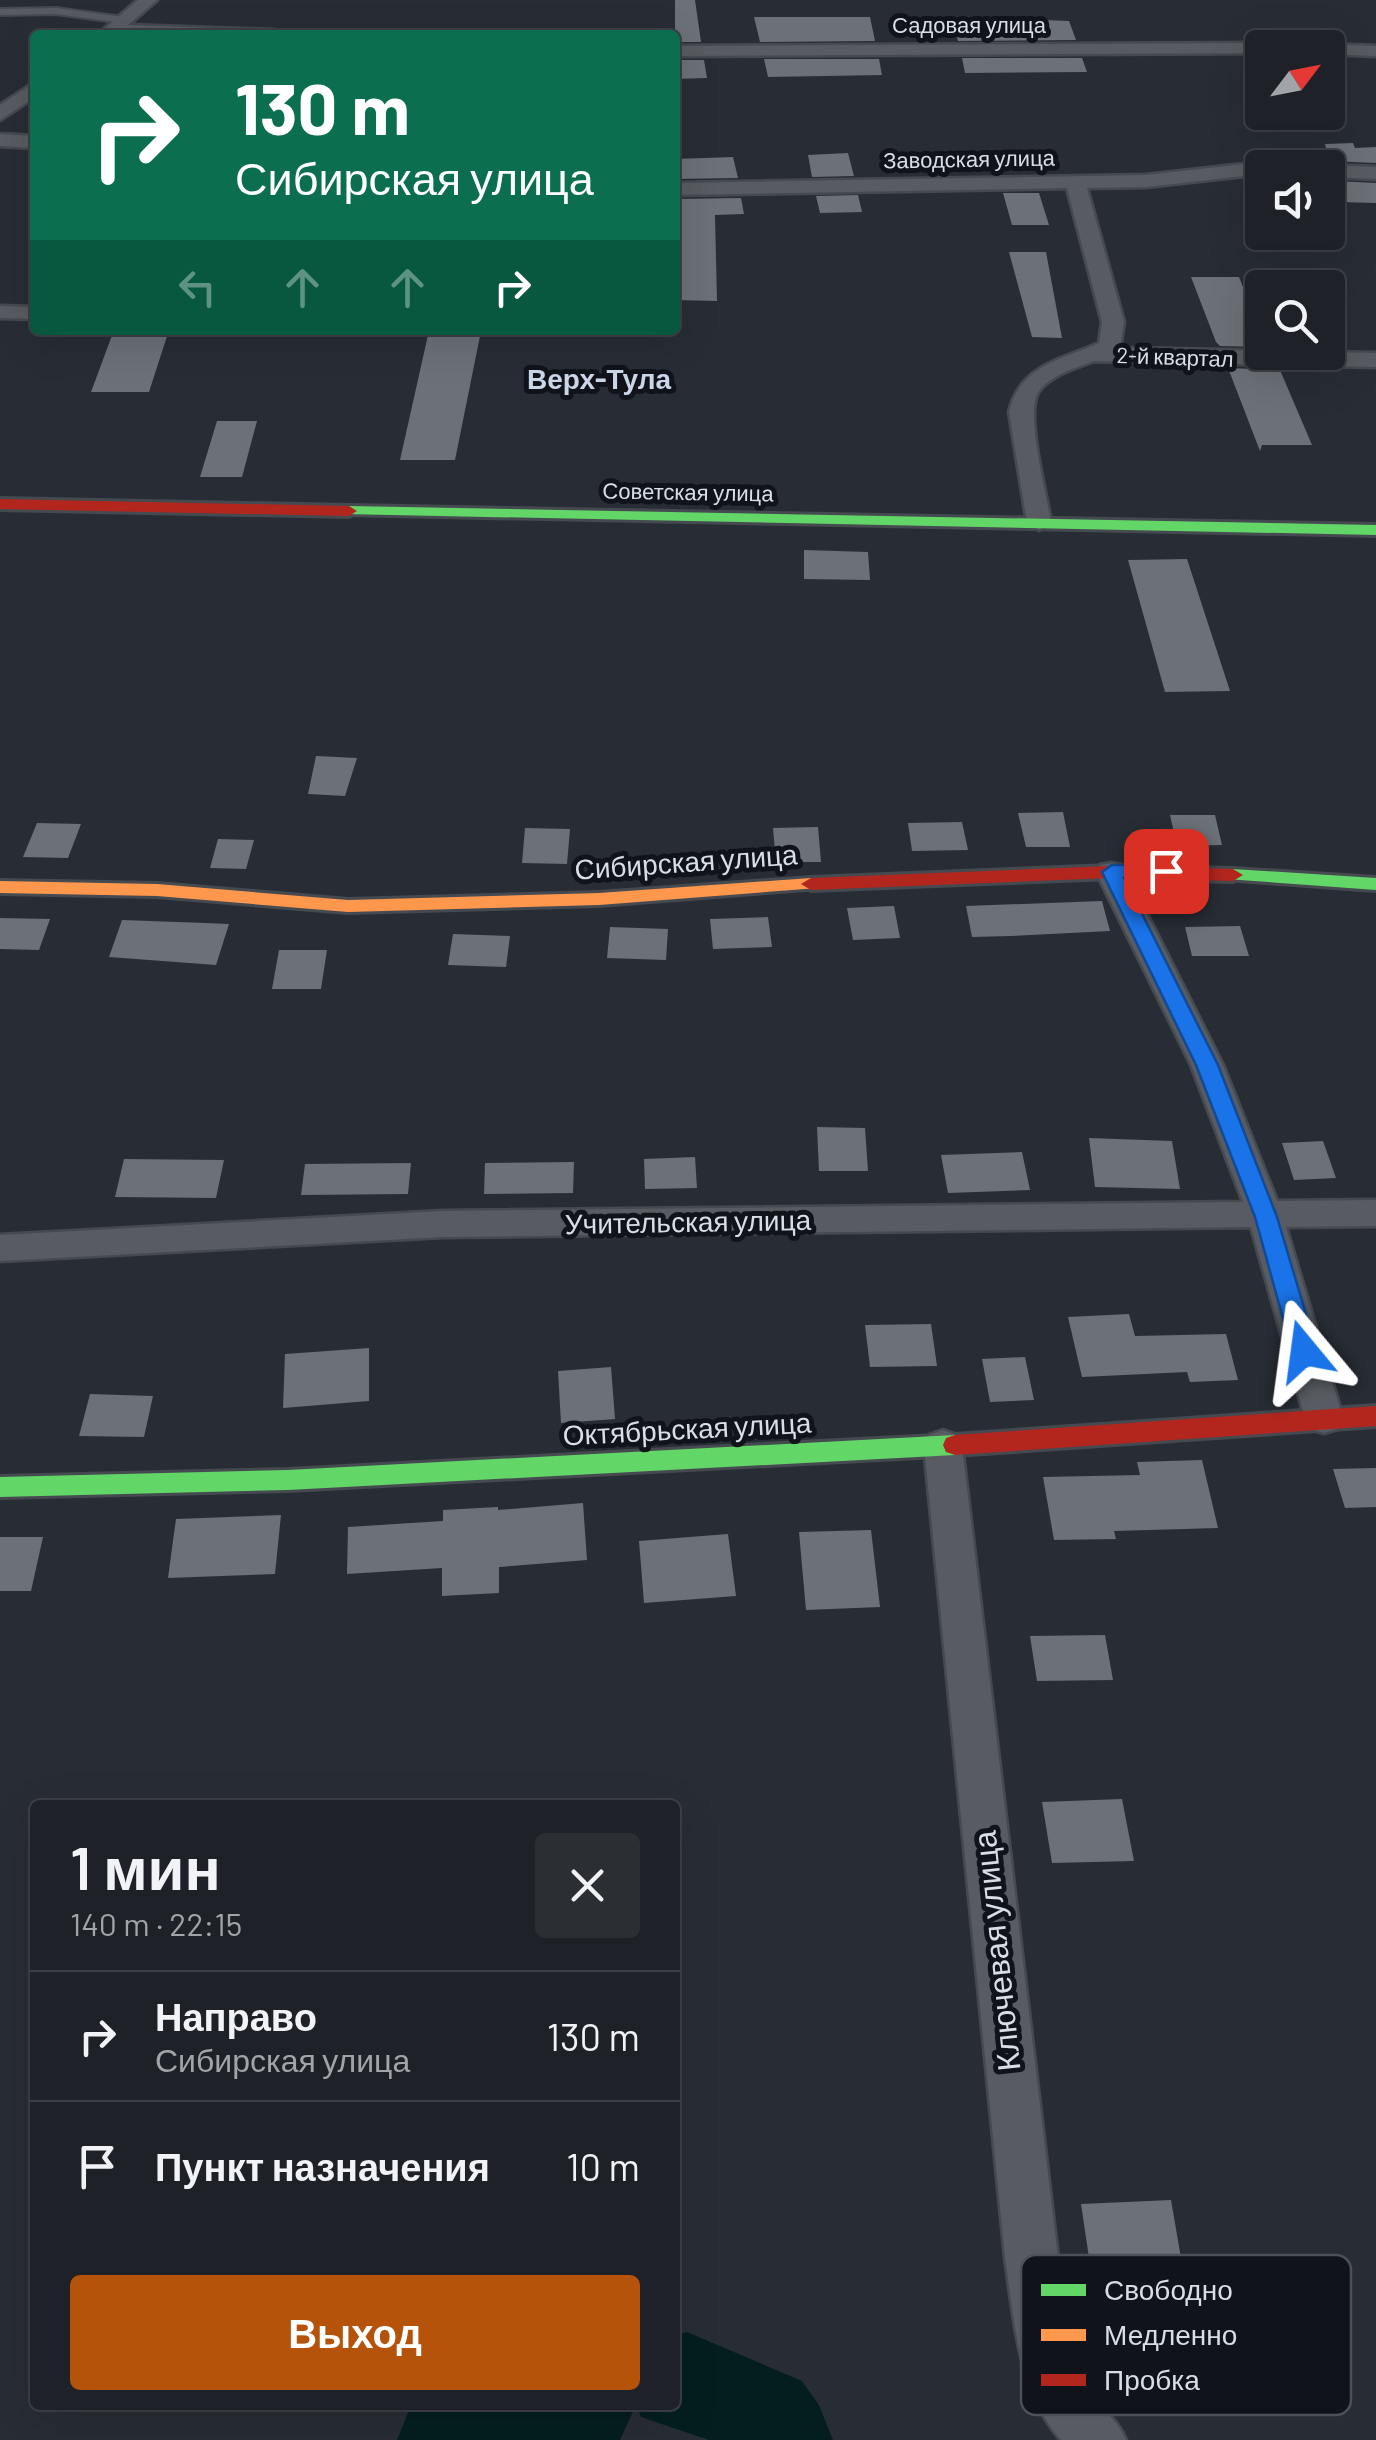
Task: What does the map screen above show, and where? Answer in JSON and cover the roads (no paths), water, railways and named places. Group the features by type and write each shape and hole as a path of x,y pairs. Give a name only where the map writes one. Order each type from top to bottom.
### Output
{"street":[{"path":"114,28 148,0"},
{"path":"114,28 160,30"},
{"name":"Садовая улица","path":"680,52 1245,48"},
{"path":"1345,50 1376,51"},
{"path":"0,114 30,92"},
{"path":"0,140 30,142"},
{"name":"Заводская улица","path":"680,189 1076,183 1173,179 1245,170"},
{"path":"1345,172 1376,173"},
{"path":"1039,524 1021,412 1022,396 1035,379 1110,346 1113,322 1076,183"},
{"path":"0,312 30,313"},
{"name":"2-й квартал","path":"1094,354 1376,360"},
{"name":"Советская улица","path":"0,504 1376,530"},
{"name":"Сибирская улица","path":"0,887 157,890 348,906 598,900 772,886 1112,872 1166,871 1376,884"},
{"path":"1112,872 1207,1065 1266,1217 1324,1418"},
{"name":"Учительская улица","path":"0,1248 444,1224 1376,1213"},
{"name":"Октябрьская улица","path":"0,1488 288,1480 943,1446 1376,1416"},
{"name":"Ключевая улица","path":"943,1446 1030,2255"},
{"name":"Ключевая улица","path":"1074,2415 1100,2440"}],"lane":[{"path":"0,12 56,11 114,28"}],"waterway":[{"path":"680,2382 687,2380 767,2416 784,2440"},
{"path":"446,2440 567,2410"}],"district":[{"name":"Верх-Тула","path":"599,379"}]}
